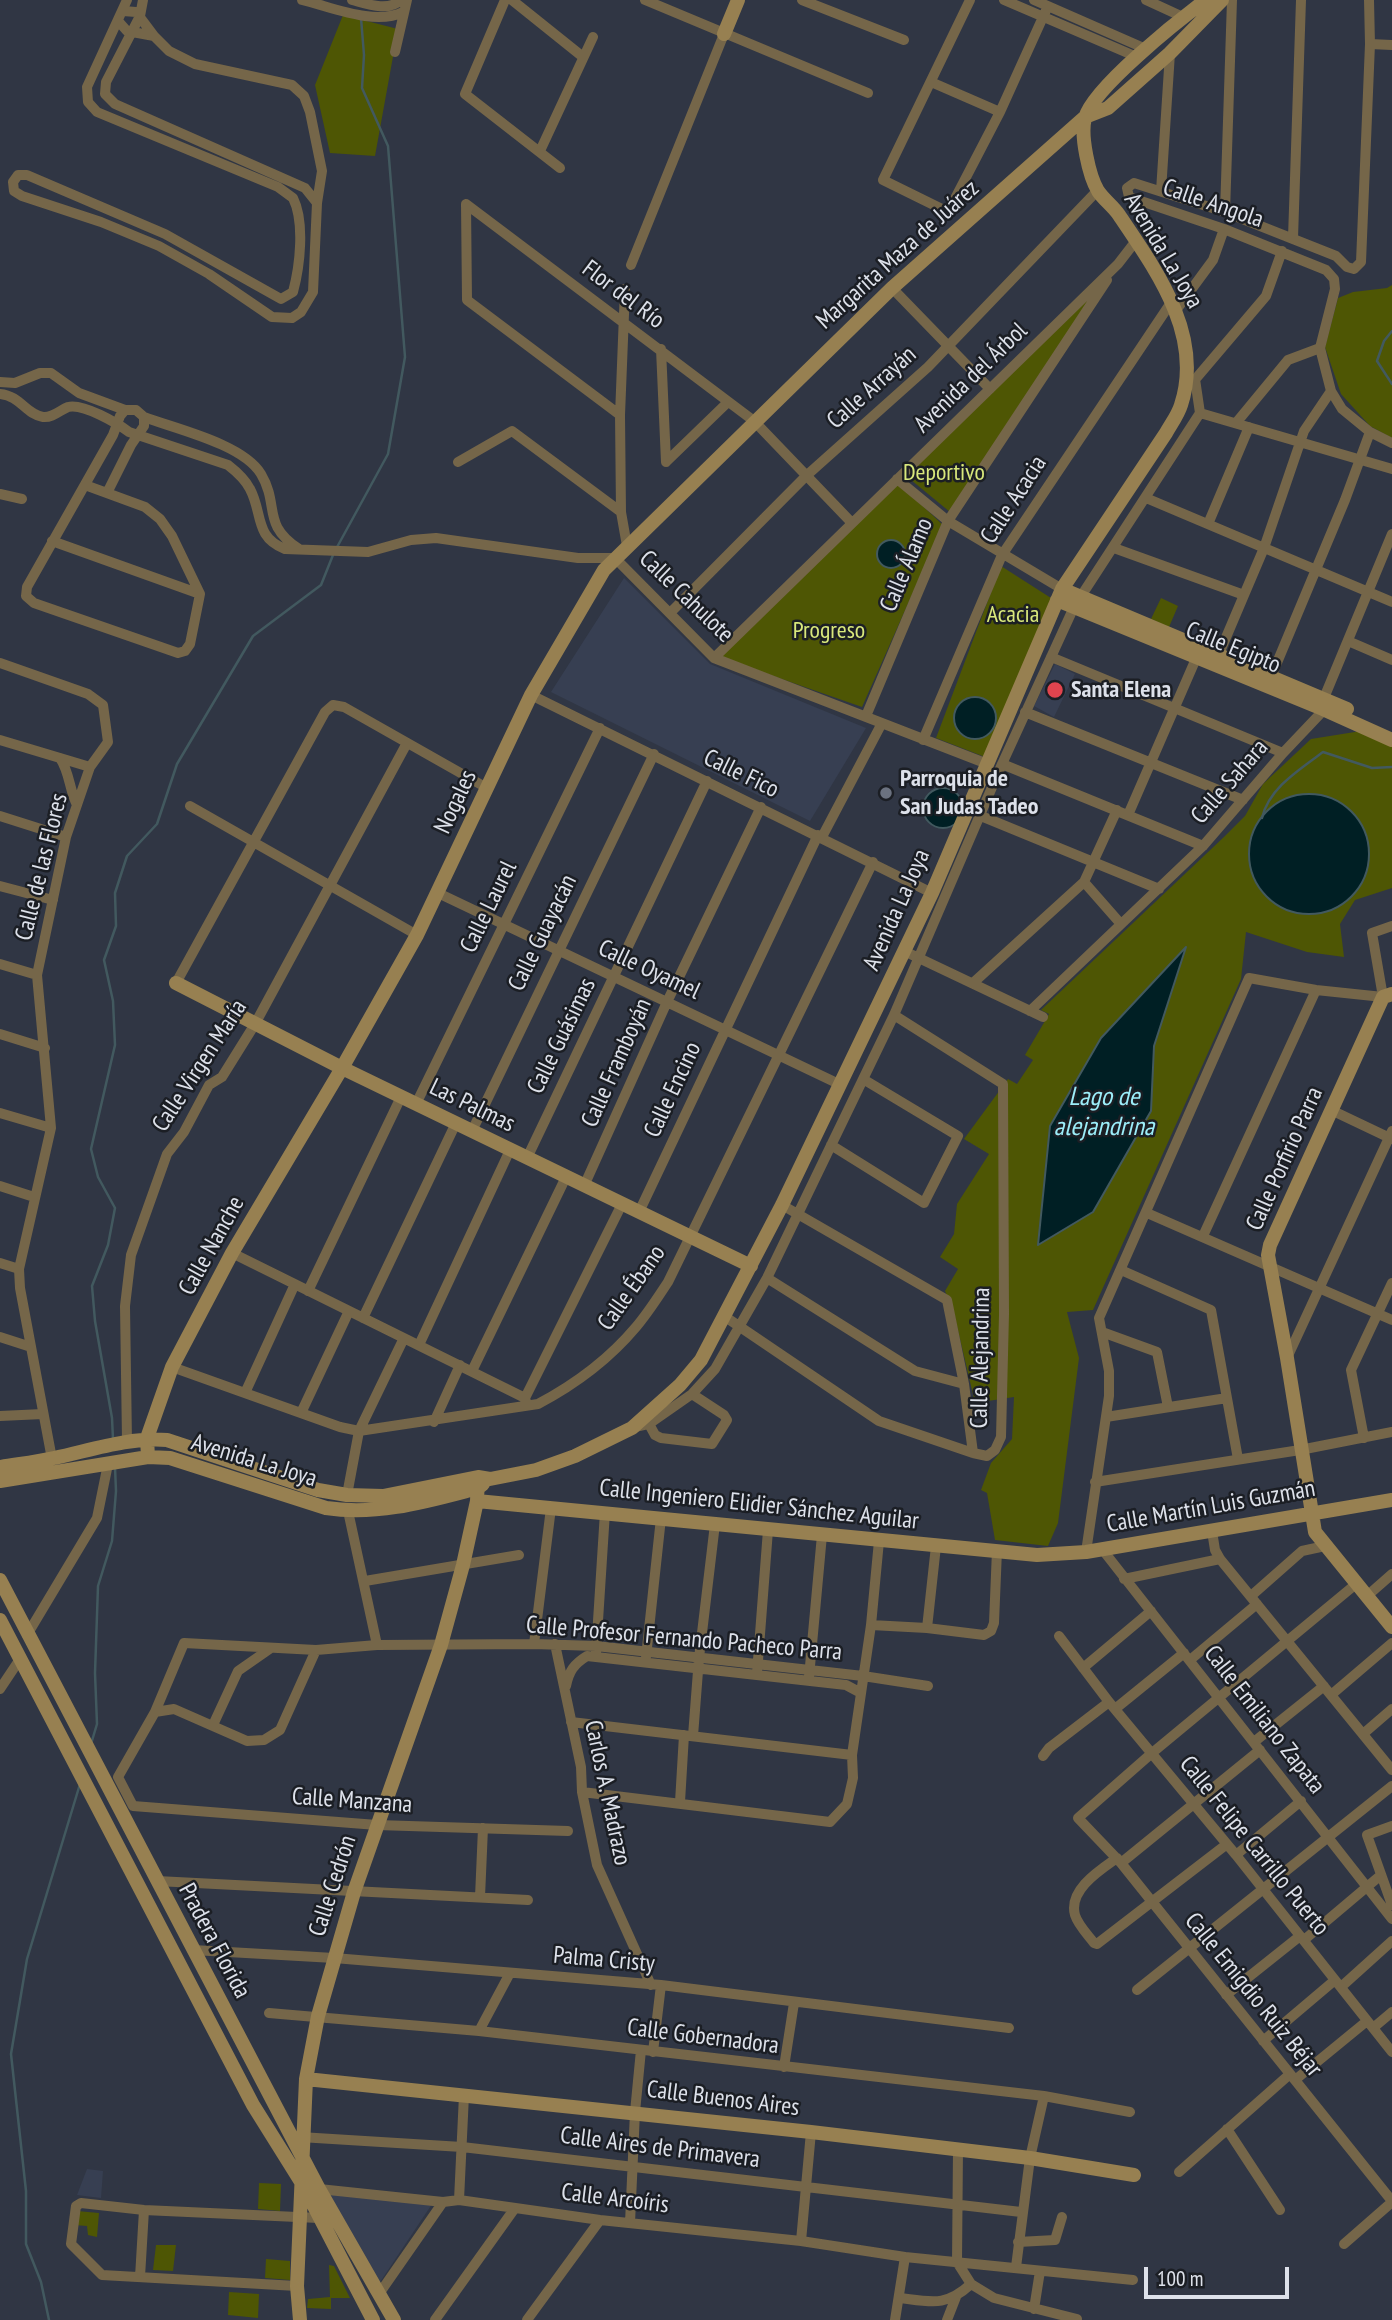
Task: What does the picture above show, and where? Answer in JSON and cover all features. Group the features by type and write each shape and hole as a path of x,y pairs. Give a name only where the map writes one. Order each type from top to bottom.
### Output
{"street":[{"path":"127,0 87,87 88,102 97,111 278,187 293,198 300,216 297,278 293,292 281,299"},
{"path":"143,0 133,32 106,82 105,94 115,104 305,188 317,203"},
{"path":"302,0 358,5 390,18 407,0"},
{"path":"505,0 465,94 560,168"},
{"path":"512,0 583,57"},
{"path":"645,0 868,93"},
{"path":"631,265 738,0"},
{"path":"802,0 904,40"},
{"path":"970,0 883,180 948,212 1000,112 1048,6"},
{"path":"1004,0 1113,45 1141,53"},
{"path":"1034,0 1141,53"},
{"path":"1146,0 1183,17"},
{"path":"1085,117 1100,94 1141,53 1206,0"},
{"path":"1222,0 1232,13"},
{"name":"Margarita Maza de Juárez","path":"615,558 892,288 1085,117 1108,108 1170,53 1222,0"},
{"path":"1225,212 1232,0"},
{"path":"1293,238 1301,0"},
{"path":"1369,0 1370,44 1392,45"},
{"path":"396,51 400,6"},
{"path":"123,11 131,10 140,16 154,36 170,51 195,64 292,85 304,96 310,112 322,171 317,203 313,292 304,307 297,316 272,317 209,274 159,246 14,191 13,182 18,175 27,175 177,240 281,299"},
{"path":"119,22 123,29 154,36"},
{"path":"540,151 593,37"},
{"name":"Calle Angola","path":"1370,44 1362,262 1354,269 1347,267 1336,256 1225,212 1134,183 1127,188 1129,197 1224,229 1326,270 1334,278 1335,289 1320,348 1331,391 1342,409 1370,432 1392,443"},
{"path":"1161,191 1170,53"},
{"path":"931,82 1000,112"},
{"name":"Avenida La Joya","path":"0,1481 148,1457 170,1458 326,1507 348,1511 410,1506 536,1470 575,1456 632,1428 649,1424 692,1394 715,1369 767,1278 894,1015 1002,764 1077,602 1200,413 1190,384 1184,332 1174,305 1118,213 1098,190 1085,148 1085,117"},
{"path":"293,198 296,192 305,188 322,171"},
{"name":"Calle Arrayán","path":"671,612 806,476 929,367 1098,190"},
{"path":"298,209 306,210 317,203"},
{"name":"Flor del Río","path":"620,415 467,300 466,204 754,421 851,522"},
{"name":"Calle Acacia","path":"923,740 1002,555 1174,305 1213,260 1224,229"},
{"name":"Avenida del Árbol","path":"714,658 1118,264 1135,242"},
{"path":"1190,384 1266,296 1282,251"},
{"name":"Calle Álamo","path":"866,716 948,521 1118,264"},
{"path":"892,288 990,389"},
{"path":"625,289 620,415 621,512 627,546"},
{"path":"293,292 304,307"},
{"path":"281,299 282,311 287,318"},
{"path":"1236,423 1288,360 1320,348"},
{"path":"660,349 666,462 728,402"},
{"path":"0,382 15,383 40,373 51,373 79,393 125,410 136,410 144,417 225,446 260,471 267,487 277,530 284,539 307,552"},
{"name":"Avenida La Joya","path":"632,1428 680,1385 701,1360 782,1205 932,893 1059,594 1166,433 1181,408 1190,384"},
{"path":"1217,659 1264,548 1304,431 1331,391"},
{"path":"0,394 13,395 31,411 43,417 69,407 80,407 118,424 129,432 139,434"},
{"path":"85,485 145,507 160,519 172,536 200,594 190,644 185,652 178,653 34,603 26,596 27,587 125,410"},
{"path":"1200,413 1392,469"},
{"path":"107,493 122,461 144,426 144,417"},
{"path":"1208,524 1249,427"},
{"path":"458,462 512,431 621,512"},
{"path":"1272,677 1370,432"},
{"name":"Calle Cahulote","path":"139,434 228,465 241,475 251,491 265,535 274,545 307,552 362,552 411,540 436,538 578,558 615,558 714,658 985,763"},
{"path":"104,452 122,461"},
{"path":"897,478 948,521 1059,594"},
{"path":"0,494 22,499"},
{"path":"1146,498 1392,602"},
{"name":"Calle Sahara","path":"1030,1011 1203,846 1323,703 1392,534"},
{"path":"52,541 200,594"},
{"path":"1114,548 1244,596"},
{"name":"Nogales","path":"342,1068 417,935 531,695 593,586 615,558"},
{"name":"Calle Egipto","path":"1059,594 1392,731"},
{"path":"1348,641 1392,660"},
{"path":"1128,815 1199,652"},
{"path":"1051,657 1283,753"},
{"name":"Calle Egipto","path":"1217,659 1272,677 1392,740"},
{"name":"Calle de las Flores","path":"0,663 89,694 103,705 108,742 90,767 66,837 37,975 51,1128 19,1269 20,1288 52,1459"},
{"name":"Calle Fico","path":"531,695 932,893"},
{"path":"176,983 251,842 325,712 333,705 344,707 487,788"},
{"path":"1026,712 1243,800"},
{"name":"Calle Encino","path":"639,1212 724,1029 820,836 882,723"},
{"name":"Calle Laurel","path":"416,1104 600,728"},
{"path":"0,740 90,767"},
{"name":"Calle Virgen María","path":"118,1443 125,1306 131,1255 167,1154 184,1132 209,1085 222,1077 255,1024 407,743"},
{"name":"Calle Guayacán","path":"472,1131 654,754"},
{"path":"60,758 69,772 72,795 77,805"},
{"path":"1002,764 1203,846"},
{"name":"Calle Guásimas","path":"527,1158 707,781"},
{"path":"190,806 417,935"},
{"name":"Calle Framboyán","path":"584,1186 667,1002 761,807"},
{"path":"973,983 1084,882 1096,861 1117,810"},
{"path":"0,816 66,837"},
{"path":"981,816 1159,889"},
{"name":"Calle Ébano","path":"172,1367 359,1432 434,1422 526,1402 538,1404 603,1361 636,1327 668,1282 873,862"},
{"path":"1084,882 1120,923"},
{"path":"0,886 53,900"},
{"name":"Calle Oyamel","path":"438,893 841,1084"},
{"path":"1086,1552 1106,1417 1109,1371 1099,1318 1249,978 1316,990 1387,996 1372,933 1392,926"},
{"path":"904,951 1043,1017"},
{"path":"0,964 37,975"},
{"name":"Las Palmas","path":"176,983 342,1068 751,1266"},
{"path":"1203,1236 1316,990"},
{"name":"Calle Porfirio Parra","path":"1387,996 1331,1110 1269,1245 1268,1255 1315,1532 1392,1627"},
{"name":"Calle Alejandrina","path":"724,1316 879,1421 973,1453 987,1456 995,1450 1001,1437 1004,1314 1003,1084 894,1015"},
{"path":"0,1034 45,1048"},
{"name":"Calle Nanche","path":"148,1457 147,1438 172,1367 232,1253 342,1068"},
{"path":"831,1144 924,1203 958,1136 863,1079"},
{"path":"308,1291 401,1097"},
{"path":"1287,1358 1391,1136 1331,1110"},
{"path":"0,1113 51,1128"},
{"path":"363,1318 456,1124"},
{"path":"419,1345 510,1150"},
{"path":"472,1371 566,1177"},
{"path":"0,1186 34,1197"},
{"path":"232,1253 472,1371 526,1402 622,1204"},
{"path":"782,1205 947,1300 964,1384 973,1453"},
{"path":"1147,1213 1392,1320"},
{"path":"0,1263 19,1269"},
{"path":"1121,1270 1211,1310 1238,1459"},
{"path":"767,1278 915,1371 964,1384"},
{"path":"1364,1438 1351,1370 1392,1283"},
{"path":"245,1393 295,1284"},
{"path":"301,1413 349,1311"},
{"path":"1102,1332 1157,1352 1168,1407"},
{"path":"0,1338 31,1347"},
{"path":"347,1495 359,1432 404,1338"},
{"path":"434,1422 460,1365"},
{"path":"649,1424 655,1436 661,1438 712,1444 727,1420 724,1415 692,1394"},
{"path":"1106,1417 1227,1398"},
{"path":"2,1415 43,1414"},
{"path":"1095,1482 1300,1450 1392,1432"},
{"name":"Avenida La Joya","path":"0,1467 52,1459 147,1438 167,1440 318,1490 347,1495 383,1496 481,1486"},
{"path":"27,1636 97,1518 113,1463"},
{"name":"Calle Ingeniero Elidier Sánchez Aguilar","path":"481,1486 551,1508 1037,1556"},
{"name":"Calle Cedrón","path":"297,2133 305,2107 306,2079 318,2016 334,1958 354,1892 441,1645 481,1486"},
{"name":"Calle Martín Luis Guzmán","path":"1037,1556 1086,1552 1392,1500"},
{"path":"534,1644 551,1508"},
{"path":"348,1511 377,1645"},
{"path":"565,1693 569,1672 573,1666 596,1652 605,1513"},
{"path":"646,1657 661,1518"},
{"path":"680,1802 715,1524"},
{"path":"757,1670 768,1530"},
{"path":"1212,1531 1215,1550 1220,1559 1392,1770"},
{"path":"822,1535 809,1676 846,1685 861,1693"},
{"path":"582,1792 830,1822 847,1804 853,1778 852,1755 871,1625 879,1541"},
{"path":"927,1628 936,1546"},
{"path":"1042,1756 1049,1748 1187,1656 1254,1600 1302,1551 1325,1546"},
{"name":"Calle Emiliano Zapata","path":"1102,1549 1392,1919"},
{"path":"871,1625 984,1634 991,1631 997,1550"},
{"path":"365,1581 519,1555"},
{"path":"1124,1579 1220,1559"},
{"path":"1367,1596 1392,1574"},
{"name":"Pradera Florida","path":"0,1580 276,2107 297,2133 304,2160 319,2189 394,2320"},
{"path":"1152,1753 1356,1584"},
{"path":"1083,1668 1151,1612"},
{"name":"Pradera Florida","path":"0,1619 4,1634 20,1659 253,2105 303,2185 373,2320"},
{"name":"Calle Felipe Carrillo Puerto","path":"1059,1636 1112,1706 1236,1855 1392,2052"},
{"name":"Calle Profesor Fernando Pacheco Parra","path":"155,1712 184,1643 316,1650 377,1645 555,1644 596,1652 809,1676 863,1676 928,1686"},
{"path":"1227,1844 1099,1944 1094,1943 1077,1920 1074,1905 1087,1879 1119,1860 1194,1804 1257,1746 1392,1643"},
{"name":"Carlos A. Madrazo","path":"555,1644 581,1768 582,1792 597,1865 656,1985"},
{"path":"213,1725 238,1671 271,1648"},
{"path":"155,1712 174,1709 247,1741 264,1740 280,1730 316,1650"},
{"path":"0,1689 20,1659"},
{"path":"1363,1734 1392,1709"},
{"name":"Calle Manzana","path":"155,1712 118,1777 133,1806 377,1825 568,1831"},
{"path":"570,1722 852,1755"},
{"name":"Calle Emigdio Ruiz Béjar","path":"1152,1753 1078,1818 1119,1860 1392,2202"},
{"path":"1137,1990 1392,1786"},
{"path":"1236,1855 1301,1801"},
{"path":"1392,1826 1367,1835 1392,1905"},
{"path":"480,1898 483,1828"},
{"path":"1226,1995 1381,1875"},
{"path":"157,1881 528,1900"},
{"path":"1263,2040 1392,1941"},
{"name":"Palma Cristy","path":"193,1950 334,1958 656,1985 1009,2028"},
{"path":"479,2031 510,1973"},
{"path":"653,2052 656,1985"},
{"path":"784,2067 793,2003"},
{"path":"1178,2172 1292,2077 1392,2012"},
{"name":"Calle Gobernadora","path":"269,2013 479,2031 1044,2096 1130,2112"},
{"path":"630,2223 641,2050"},
{"name":"Calle Buenos Aires","path":"306,2079 811,2132 1030,2158 1134,2175"},
{"path":"459,2200 464,2095"},
{"path":"1016,2267 1021,2212 1044,2096"},
{"path":"253,2105 267,2120 297,2133"},
{"path":"276,2107 290,2116 297,2115 305,2107"},
{"path":"1227,2129 1280,2210"},
{"path":"801,2241 811,2132"},
{"name":"Calle Aires de Primavera","path":"297,2133 462,2147 1021,2212"},
{"path":"958,2150 957,2262 971,2284 994,2298 1039,2313 1077,2319"},
{"path":"300,2320 297,2287 304,2160"},
{"name":"Calle Arcoíris","path":"319,2189 443,2202 459,2200 600,2220 801,2241 905,2257 1133,2280"},
{"path":"379,2294 443,2202"},
{"path":"1344,2244 1392,2202"},
{"path":"297,2287 102,2275 72,2247 70,2241 76,2206 81,2203 144,2210 319,2218 343,2232"},
{"path":"435,2320 515,2208"},
{"path":"140,2277 144,2210"},
{"path":"1018,2242 1055,2240 1062,2217"},
{"path":"527,2320 600,2220"},
{"path":"895,2320 905,2257"},
{"path":"1039,2313 1040,2271"},
{"path":"946,2320 956,2297 971,2284"},
{"path":"900,2298 933,2302 956,2297"},
{"path":"933,2302 946,2320"}],"shaded area":[{"path":"624,578 710,664 866,728 810,821 551,692"},
{"name":"Santa Elena","path":"1055,664 1075,674 1054,717 1034,706"},
{"path":"87,2169 103,2171 101,2198 77,2195"},
{"path":"327,2191 432,2204 378,2285"}],"green space":[{"path":"343,15 398,29 375,156 330,153 315,85"},
{"name":"Deportivo","path":"1106,278 950,512 905,475"},
{"path":"1392,285 1392,438 1370,426 1341,394 1325,347 1338,298 1353,292"},
{"name":"Progreso","path":"898,483 943,525 862,707 716,656"},
{"name":"Acacia","path":"1001,566 1051,598 985,757 936,738"},
{"path":"1161,598 1178,606 1169,627 1151,619"},
{"path":"1361,731 1392,745 1392,888 1355,900 1340,924 1344,957 1307,952 1246,932 1241,979 1093,1310 1067,1312 1079,1358 1058,1523 1048,1546 995,1540 987,1493 981,1490 991,1463 1012,1439 1014,1397 975,1403 953,1309 945,1291 958,1269 940,1257 954,1234 957,1204 989,1154 964,1139 1008,1079 1017,1084 1033,1060 1025,1055 1049,1014 1041,1010 1245,816 1263,784 1311,739"},
{"path":"259,2183 281,2184 280,2211 258,2209"},
{"path":"77,2211 99,2213 97,2237 88,2235 87,2226 74,2225"},
{"path":"156,2245 176,2245 173,2271 153,2270"},
{"path":"266,2259 290,2261 290,2280 265,2278"},
{"path":"329,2265 334,2266 350,2298 331,2298 331,2309 307,2308 308,2299 330,2297"},
{"path":"229,2292 259,2294 258,2318 228,2315"}],"water":[{"path":"891,540 901,544 905,554 901,564 891,568 881,564 877,554 881,544"},
{"path":"975,697 989,704 996,718 989,732 975,739 961,732 954,718 961,704"},
{"path":"943,788 957,794 963,808 957,822 943,828 929,822 923,808 929,794"},
{"path":"1309,794 1332,798 1352,811 1365,831 1369,854 1365,877 1352,897 1332,910 1309,914 1286,910 1266,897 1253,877 1249,854 1253,831 1266,811 1286,798"},
{"name":"Lago de alejandrina","path":"1186,947 1154,1046 1151,1111 1093,1212 1038,1245 1050,1126 1101,1038"}],"waterway":[{"path":"336,549 388,454 405,357 388,146 362,88 364,55 361,18"},
{"path":"1392,331 1384,341 1377,361 1392,384"},
{"path":"113,1439 92,1286 108,1245 115,1208 98,1177 91,1149 115,1045 113,1001 104,960 116,926 115,893 127,856 157,824 177,764 253,636 321,585 333,555"},
{"path":"1262,818 1278,789 1323,752 1372,768 1392,767"},
{"path":"91,1744 97,1724 95,1673 98,1586 112,1541 115,1467"},
{"path":"49,2320 41,2282 26,2244 26,2191 11,2054 27,1959 80,1784"}],"place":[{"name":"Santa Elena","path":"1055,690"},
{"name":"Parroquia de San Judas Tadeo","path":"886,793"}]}
